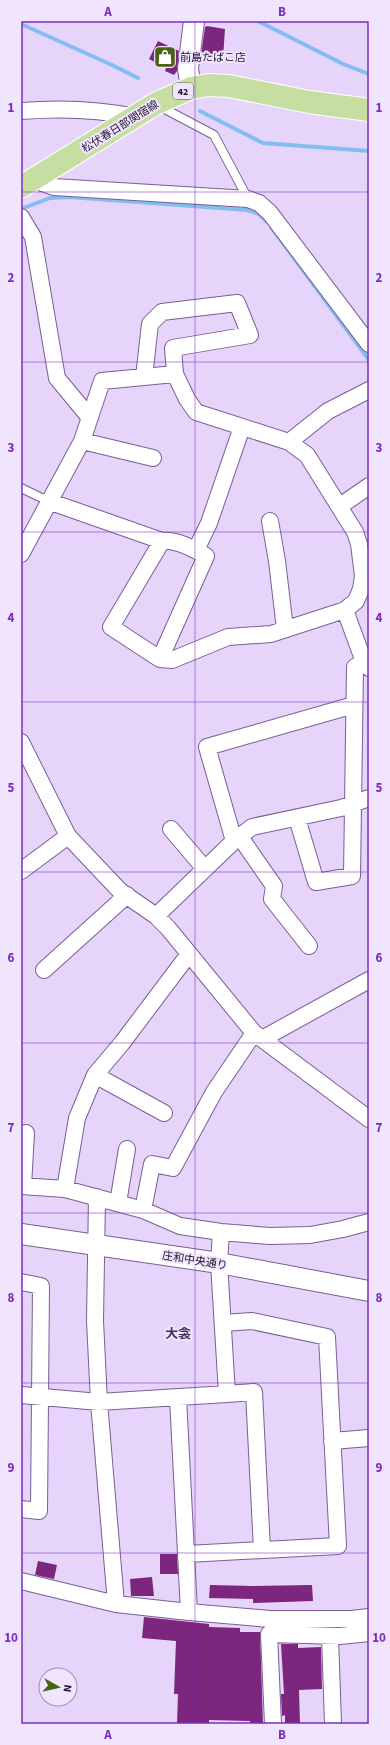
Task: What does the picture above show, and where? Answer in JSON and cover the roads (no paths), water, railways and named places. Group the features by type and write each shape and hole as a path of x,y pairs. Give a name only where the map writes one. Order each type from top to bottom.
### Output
{"main road":[{"name":"松伏春日部関宿線","path":"27,184 155,104 191,88 209,85 229,86 308,102 369,110"}],"street":[{"path":"191,88 188,69 194,21"},
{"path":"21,111 76,110 109,112 135,116"},
{"path":"27,184 248,200 259,203 270,213 369,344"},
{"path":"21,217 32,237 57,378 90,418"},
{"path":"144,377 150,324 162,312 237,302 250,335 173,348 175,374 187,399 196,412 289,442 307,455 355,532 359,544 363,576 357,603 367,665 355,667 352,876 316,882 297,818"},
{"path":"21,554 48,501 82,441 102,381 175,374"},
{"path":"289,442 328,411 369,390"},
{"path":"196,550 209,523 242,427"},
{"path":"82,441 154,458"},
{"path":"340,506 369,486"},
{"path":"48,501 162,541 168,540 196,550 206,556 160,659"},
{"path":"270,521 277,561 285,629"},
{"path":"162,541 111,627 160,659 172,660 228,637 271,634 357,603"},
{"path":"309,946 272,899 274,886 237,839 207,747 354,705"},
{"path":"21,742 68,836 100,871 127,895 156,916 168,928 188,954 258,1036 367,1114"},
{"path":"156,916 237,839 252,827 297,818 352,804 369,798"},
{"path":"171,829 205,869"},
{"path":"21,871 68,836"},
{"path":"44,970 127,895"},
{"path":"65,1189 77,1118 95,1075 122,1043 188,954"},
{"path":"143,1210 152,1164 173,1168 214,1092 258,1036 369,980"},
{"path":"95,1075 164,1113"},
{"path":"26,1133 22,1186 65,1189 97,1196 143,1210 180,1226 221,1232 270,1236 310,1235 343,1229 369,1222"},
{"path":"118,1203 127,1149"},
{"path":"97,1196 95,1321 99,1402 116,1604"},
{"path":"221,1232 219,1263 227,1394"},
{"name":"庄和中央通り","path":"21,1234 219,1263 369,1290"},
{"path":"21,1282 41,1286 39,1511 21,1509"},
{"path":"187,1554 338,1546 327,1337 252,1321 223,1323"},
{"path":"21,1395 99,1402 254,1392 262,1550"},
{"path":"178,1398 187,1554 188,1612"},
{"path":"332,1441 369,1438"},
{"path":"21,1581 116,1604 188,1612 270,1619 351,1619 369,1617"},
{"path":"273,1724 269,1634 330,1636 369,1634"},
{"path":"330,1636 333,1724"}],"lane":[{"path":"155,104 214,134 248,200"},
{"path":"21,488 48,501"}],"waterway":[{"path":"258,21 343,64 369,74"},
{"path":"21,24 138,78"},
{"path":"200,111 263,143 369,151"},
{"path":"21,209 50,198 69,197 247,210 259,214 267,222"},
{"path":"271,227 369,360"}],"place":[{"name":"前島たばこ店","path":"165,57"}],"district":[{"name":"大衾","path":"178,1333"}]}
